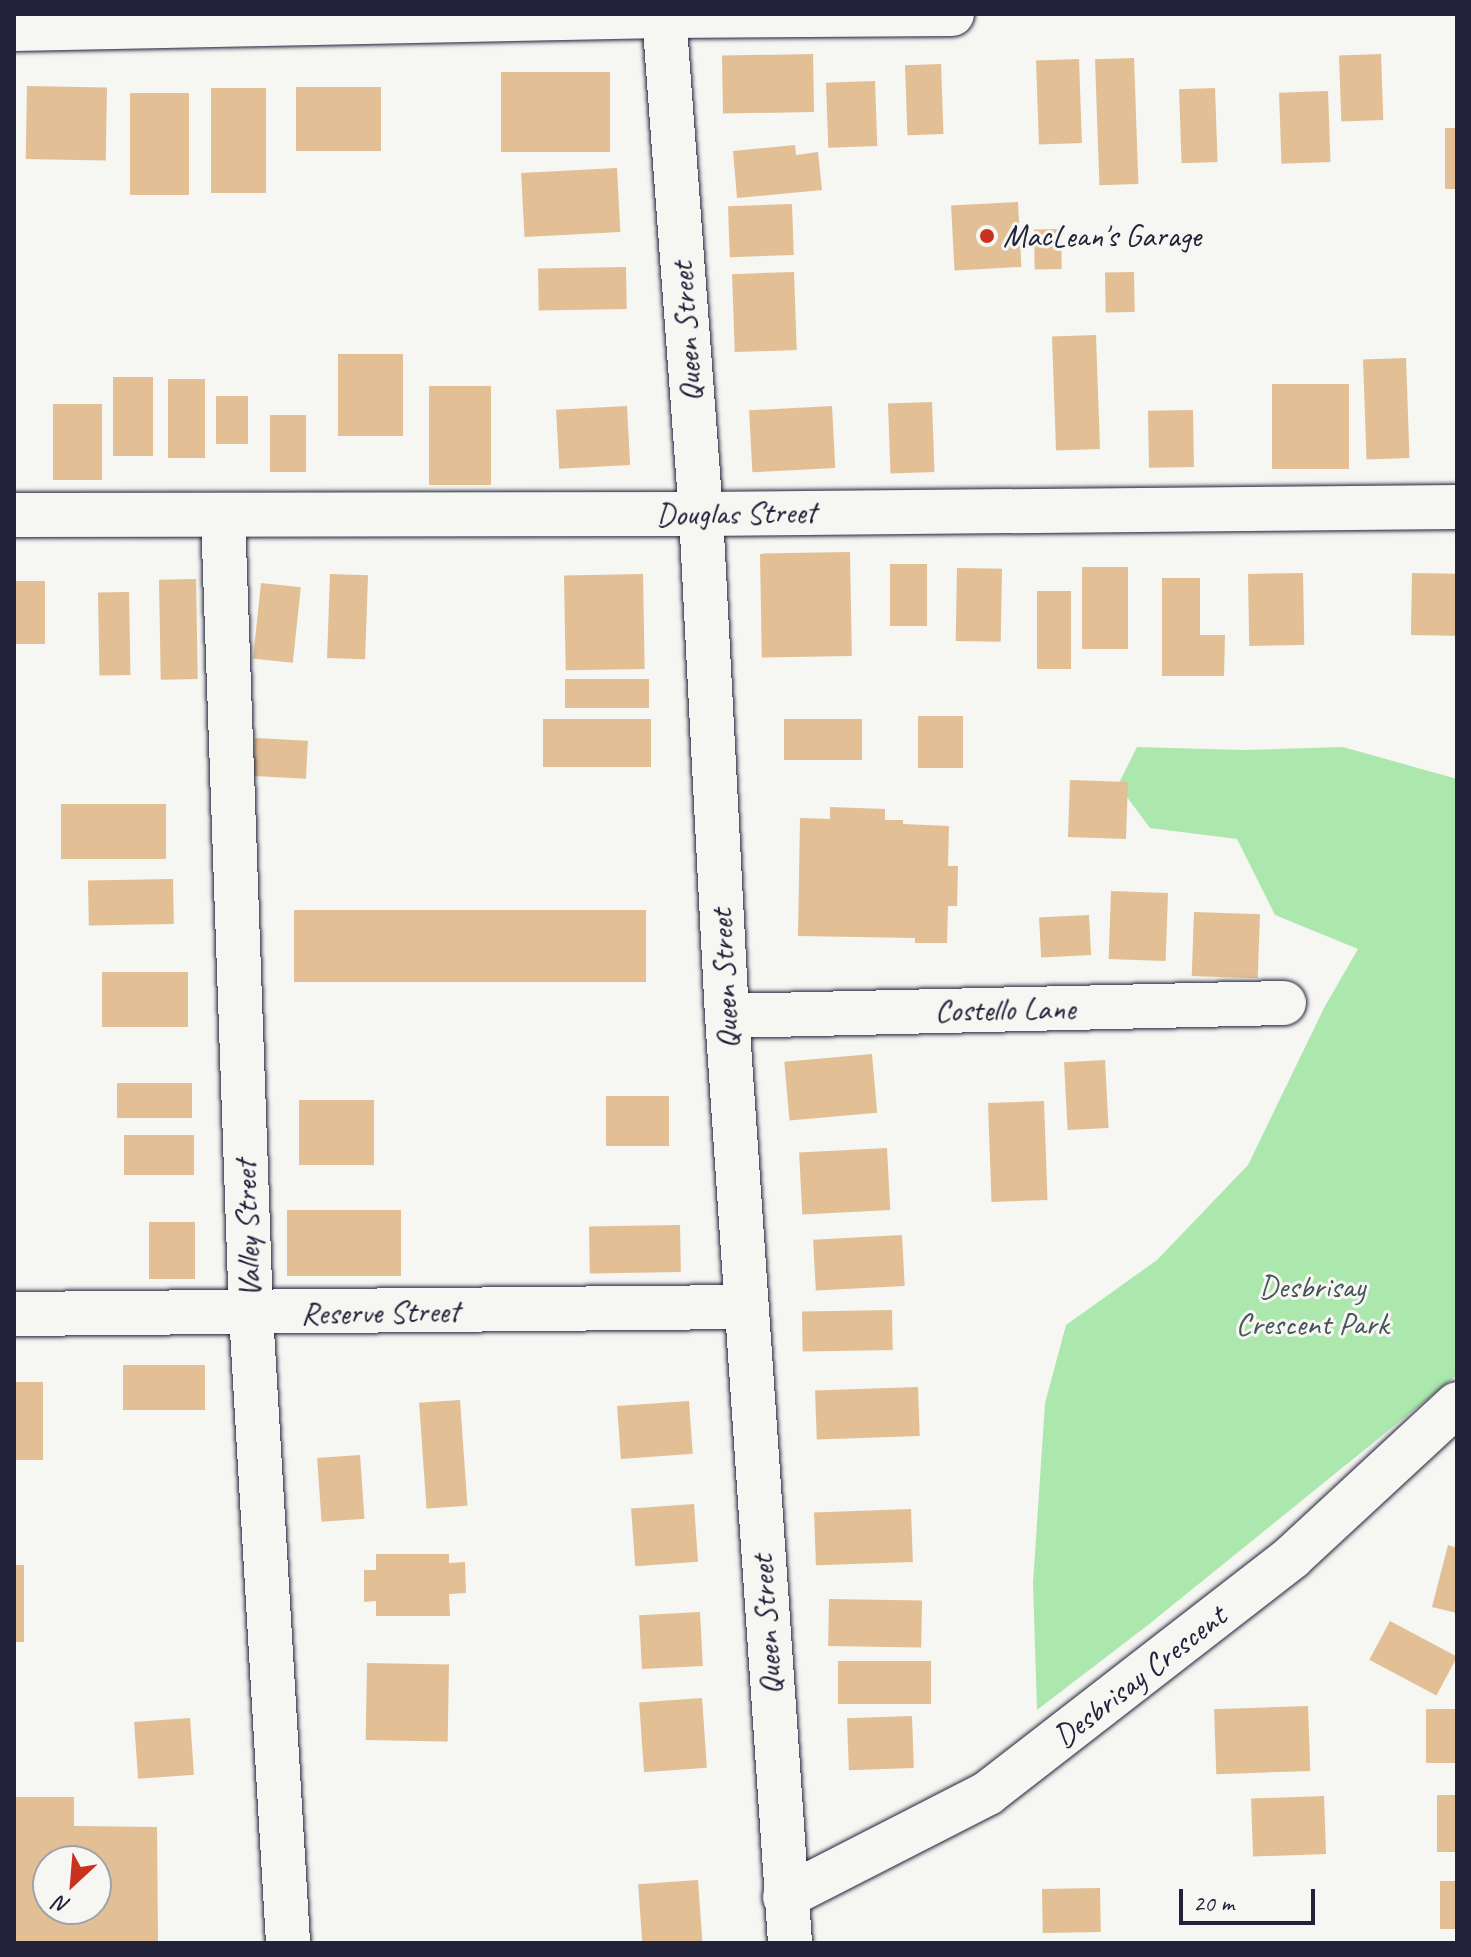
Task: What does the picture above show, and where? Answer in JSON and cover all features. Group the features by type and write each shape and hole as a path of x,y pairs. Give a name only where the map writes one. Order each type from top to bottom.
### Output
{"street":[{"path":"14,29 664,15 952,14"},
{"name":"Queen Street","path":"664,15 701,514 727,1016 790,1943"},
{"name":"Douglas Street","path":"14,515 701,514 1457,507"},
{"name":"Valley Street","path":"223,515 251,1314 288,1943"},
{"name":"Costello Lane","path":"727,1016 1284,1003"},
{"name":"Reserve Street","path":"14,1314 746,1307"},
{"name":"Desbrisay Crescent","path":"785,1897 988,1793 1292,1557 1457,1404"}],"green space":[{"name":"Desbrisay Crescent Park","path":"1137,747 1243,750 1343,747 1457,779 1457,1375 1148,1625 1037,1710 1033,1583 1045,1403 1066,1325 1157,1260 1248,1165 1324,1008 1358,949 1275,915 1237,839 1150,828 1118,785"}],"building":[{"path":"813,54 814,112 723,114 722,56"},
{"path":"1381,54 1383,120 1341,121 1339,55"},
{"path":"1134,58 1138,184 1099,185 1095,59"},
{"path":"1079,59 1082,143 1039,144 1036,61"},
{"path":"941,64 943,134 907,135 905,65"},
{"path":"501,72 610,72 610,152 501,152"},
{"path":"875,81 877,146 828,148 826,83"},
{"path":"27,86 107,87 106,160 26,159"},
{"path":"296,87 381,87 381,151 296,151"},
{"path":"211,88 266,88 266,193 211,193"},
{"path":"1215,88 1218,162 1182,163 1179,89"},
{"path":"1328,91 1330,162 1282,164 1279,93"},
{"path":"130,93 189,93 189,195 130,195"},
{"path":"1445,128 1457,128 1457,189 1445,189"},
{"path":"795,145 796,155 818,152 822,190 737,198 733,151"},
{"path":"617,168 620,232 524,237 521,173"},
{"path":"1018,202 1021,267 954,270 951,206"},
{"path":"792,204 794,255 730,257 728,206"},
{"path":"1034,229 1061,229 1062,269 1035,269"},
{"path":"626,267 627,309 539,311 538,269"},
{"path":"794,272 797,350 735,352 732,274"},
{"path":"1134,272 1135,312 1106,313 1105,273"},
{"path":"1096,335 1100,449 1056,450 1052,337"},
{"path":"338,354 403,354 403,436 338,436"},
{"path":"1406,358 1409,458 1367,459 1363,360"},
{"path":"113,377 153,377 153,456 113,456"},
{"path":"168,379 205,379 205,458 168,458"},
{"path":"1272,384 1349,384 1349,469 1272,469"},
{"path":"429,386 491,386 491,485 429,485"},
{"path":"216,396 248,396 248,444 216,444"},
{"path":"932,402 934,472 890,473 888,404"},
{"path":"53,404 102,404 102,480 53,480"},
{"path":"627,406 630,465 559,469 556,410"},
{"path":"832,406 835,468 752,472 749,410"},
{"path":"1193,410 1194,467 1149,468 1148,411"},
{"path":"270,415 306,415 306,472 270,472"},
{"path":"850,552 852,656 762,658 760,554"},
{"path":"890,564 927,564 927,626 890,626"},
{"path":"1082,567 1128,567 1128,649 1082,649"},
{"path":"957,568 1002,569 1001,642 956,641"},
{"path":"1303,573 1304,645 1249,646 1248,574"},
{"path":"1412,573 1456,574 1455,636 1411,635"},
{"path":"330,574 368,575 365,659 327,658"},
{"path":"643,574 645,669 566,670 564,575"},
{"path":"1162,578 1200,578 1200,635 1225,635 1224,676 1162,676"},
{"path":"196,579 198,679 161,680 159,580"},
{"path":"14,581 45,581 45,644 14,644"},
{"path":"261,583 301,587 293,663 253,659"},
{"path":"1037,591 1071,591 1071,669 1037,669"},
{"path":"129,592 130,675 99,676 98,593"},
{"path":"565,679 649,679 649,708 565,708"},
{"path":"918,716 963,716 963,768 918,768"},
{"path":"543,719 651,719 651,767 543,767"},
{"path":"784,719 862,719 862,760 784,760"},
{"path":"255,738 308,741 306,779 253,776"},
{"path":"1070,780 1128,782 1126,839 1068,837"},
{"path":"61,804 166,804 166,859 61,859"},
{"path":"830,807 885,809 885,820 949,826 948,866 958,866 957,906 948,906 947,943 915,943 915,938 798,936 800,818 830,819"},
{"path":"173,879 174,924 89,925 88,880"},
{"path":"1111,891 1168,893 1166,961 1109,959"},
{"path":"294,910 646,910 646,982 294,982"},
{"path":"1194,912 1260,914 1258,978 1192,976"},
{"path":"1089,915 1091,955 1041,958 1039,918"},
{"path":"102,972 188,972 188,1027 102,1027"},
{"path":"872,1054 877,1113 789,1120 784,1062"},
{"path":"1105,1060 1109,1128 1068,1130 1064,1062"},
{"path":"117,1083 192,1083 192,1118 117,1118"},
{"path":"606,1096 669,1096 669,1146 606,1146"},
{"path":"299,1100 374,1100 374,1165 299,1165"},
{"path":"1044,1101 1047,1200 991,1202 988,1103"},
{"path":"124,1135 194,1135 194,1175 124,1175"},
{"path":"887,1148 890,1210 802,1215 799,1153"},
{"path":"287,1210 401,1210 401,1276 287,1276"},
{"path":"149,1222 195,1222 195,1279 149,1279"},
{"path":"680,1225 681,1272 590,1274 589,1227"},
{"path":"902,1235 905,1286 816,1291 813,1240"},
{"path":"892,1310 893,1350 803,1352 802,1312"},
{"path":"123,1365 205,1365 205,1410 123,1410"},
{"path":"14,1382 43,1382 43,1460 14,1460"},
{"path":"918,1387 920,1436 817,1440 815,1391"},
{"path":"460,1400 467,1506 426,1509 419,1403"},
{"path":"689,1401 693,1454 621,1459 617,1406"},
{"path":"360,1455 364,1519 322,1522 317,1458"},
{"path":"694,1504 698,1562 635,1566 631,1508"},
{"path":"911,1509 913,1562 816,1565 814,1512"},
{"path":"1448,1545 1457,1548 1457,1613 1432,1607"},
{"path":"376,1554 449,1554 449,1563 465,1562 466,1593 449,1594 450,1616 376,1616 376,1601 364,1602 364,1570 376,1570"},
{"path":"14,1565 24,1565 24,1642 14,1642"},
{"path":"829,1599 922,1601 921,1648 828,1646"},
{"path":"700,1612 703,1666 642,1669 639,1615"},
{"path":"1390,1621 1457,1657 1436,1696 1369,1660"},
{"path":"838,1661 931,1661 931,1704 838,1704"},
{"path":"367,1663 449,1664 448,1741 366,1740"},
{"path":"702,1698 707,1768 644,1772 639,1702"},
{"path":"1308,1706 1310,1771 1216,1774 1214,1709"},
{"path":"1426,1709 1457,1709 1457,1763 1426,1763"},
{"path":"912,1716 914,1768 849,1770 847,1718"},
{"path":"190,1718 194,1775 138,1779 134,1722"},
{"path":"1437,1795 1457,1795 1457,1852 1437,1852"},
{"path":"1324,1796 1326,1854 1253,1857 1251,1799"},
{"path":"14,1797 74,1797 74,1826 157,1827 158,1943 14,1943"},
{"path":"698,1880 702,1943 642,1943 638,1884"},
{"path":"1440,1881 1457,1881 1457,1929 1440,1929"},
{"path":"1100,1888 1101,1932 1043,1933 1042,1889"}],"place":[{"name":"MacLean's Garage","path":"987,236"}]}
